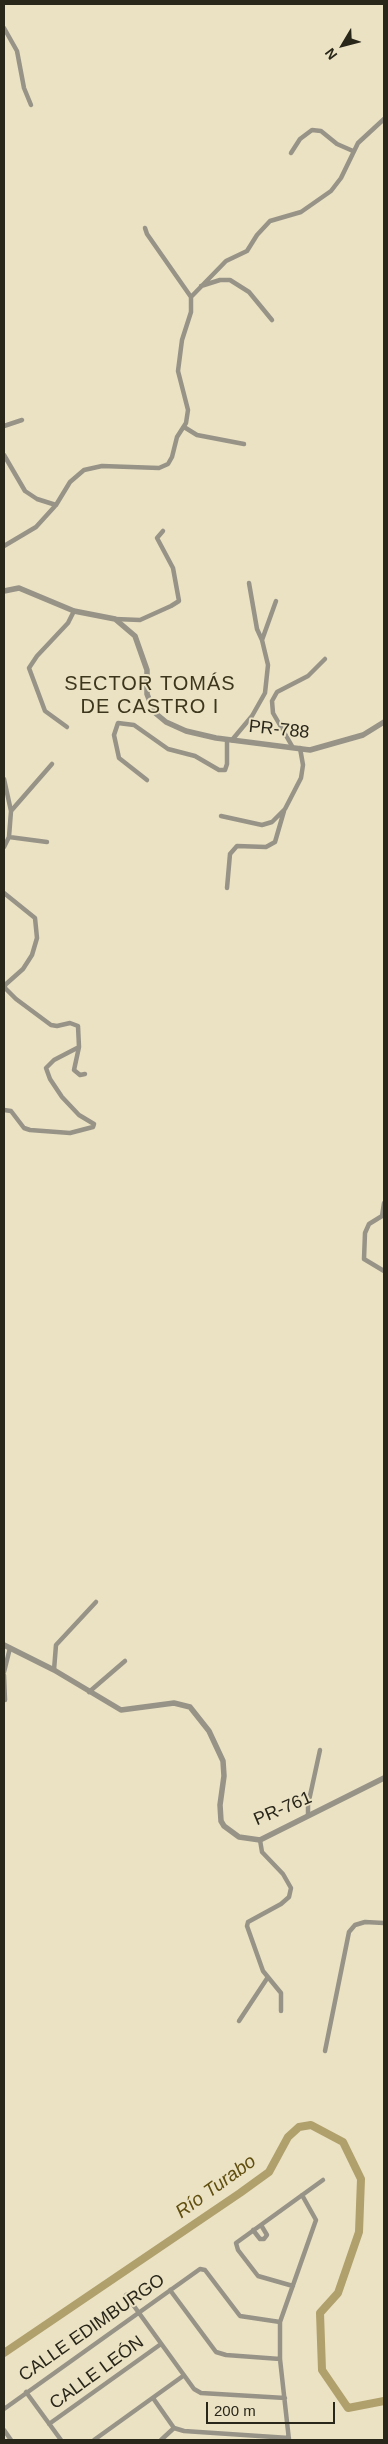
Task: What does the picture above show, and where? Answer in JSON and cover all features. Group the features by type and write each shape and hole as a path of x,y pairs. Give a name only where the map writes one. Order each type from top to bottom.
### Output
{"street":[{"path":"4,28 17,51 24,88 31,105"},
{"path":"191,296 226,261 247,251 256,235 270,221 301,212 331,191 341,178 353,151 384,119"},
{"path":"291,153 300,139 312,130 320,131 337,144 353,151"},
{"path":"4,546 36,527 56,505 70,482 84,470 102,466 159,468 168,464 172,457 177,437 184,427 188,410 178,371 182,340 191,312 191,296 147,234 145,228"},
{"path":"200,286 220,280 230,280 249,292 272,320"},
{"path":"4,426 22,420"},
{"path":"184,427 197,435 244,444"},
{"path":"4,455 25,491 37,499 56,505"},
{"path":"115,619 140,620 171,606 178,600 173,568 158,538 163,531"},
{"path":"147,780 119,758 114,735 118,723 134,725 168,749 195,756 219,770 225,770 229,740 252,716 264,693 268,665 262,640 257,629 249,584"},
{"name":"PR-788","path":"4,591 19,588 74,611 115,619 135,636 147,670 147,694 154,712 166,722 186,731 229,740 316,749 363,736 384,722"},
{"path":"262,640 276,601"},
{"path":"67,727 45,711 29,668 37,656 68,623 74,611"},
{"path":"292,746 273,713 272,701 277,692 308,676 325,659"},
{"path":"227,888 230,854 237,846 266,847 275,842 285,809 301,778 303,765 300,748"},
{"path":"10,811 52,764"},
{"path":"4,779 10,811 9,837 4,847"},
{"path":"221,816 262,825 272,822 285,809"},
{"path":"9,837 47,842"},
{"path":"4,893 35,918 37,938 32,955 23,969 5,985 5,988 16,999 51,1025 57,1026 70,1023 78,1026 79,1047 74,1070 80,1075 85,1074"},
{"path":"4,1110 11,1111 24,1128 30,1130 70,1133 93,1127 94,1124 79,1115 62,1097 50,1079 46,1068 54,1060 79,1047"},
{"path":"384,1203 382,1216 370,1224 365,1233 364,1259 384,1271"},
{"path":"54,1670 56,1645 96,1602"},
{"path":"5,1700 4,1674 7,1646"},
{"name":"PR-761","path":"7,1646 54,1670 121,1710 174,1703 190,1706 209,1731 222,1761 224,1776 220,1805 221,1821 224,1826 239,1837 260,1840 384,1778"},
{"path":"89,1692 125,1661"},
{"path":"308,1816 308,1805 320,1750"},
{"path":"260,1840 262,1852 283,1874 291,1888 289,1897 281,1904 248,1922 247,1926 263,1971 280,1993 282,2011"},
{"path":"325,2051 349,1932 355,1925 365,1922 384,1923"},
{"path":"240,2021 268,1977"},
{"path":"293,2286 258,2276 238,2250 236,2243 323,2180"},
{"path":"153,2398 174,2428 184,2431 289,2439 280,2360 280,2322 316,2220 302,2195"},
{"path":"253,2230 260,2239 264,2239 267,2235 261,2225"},
{"name":"CALLE EDIMBURGO","path":"4,2409 197,2270 205,2270 240,2316 280,2322"},
{"path":"170,2290 216,2352 226,2355 280,2360"},
{"path":"126,2295 194,2389 201,2393 285,2398"},
{"name":"CALLE LEÓN","path":"49,2424 160,2344"},
{"path":"94,2440 183,2376"},
{"path":"26,2392 61,2440"},
{"path":"161,2440 174,2428"},
{"path":"4,2430 11,2440"}],"waterway":[{"name":"Río Turabo","path":"4,2353 269,2172 288,2137 299,2127 311,2125 343,2142 361,2179 359,2232 338,2293 320,2313 322,2370 348,2408 384,2401"}],"district":[{"name":"SECTOR TOMÁS DE CASTRO I","path":"150,696"}]}
